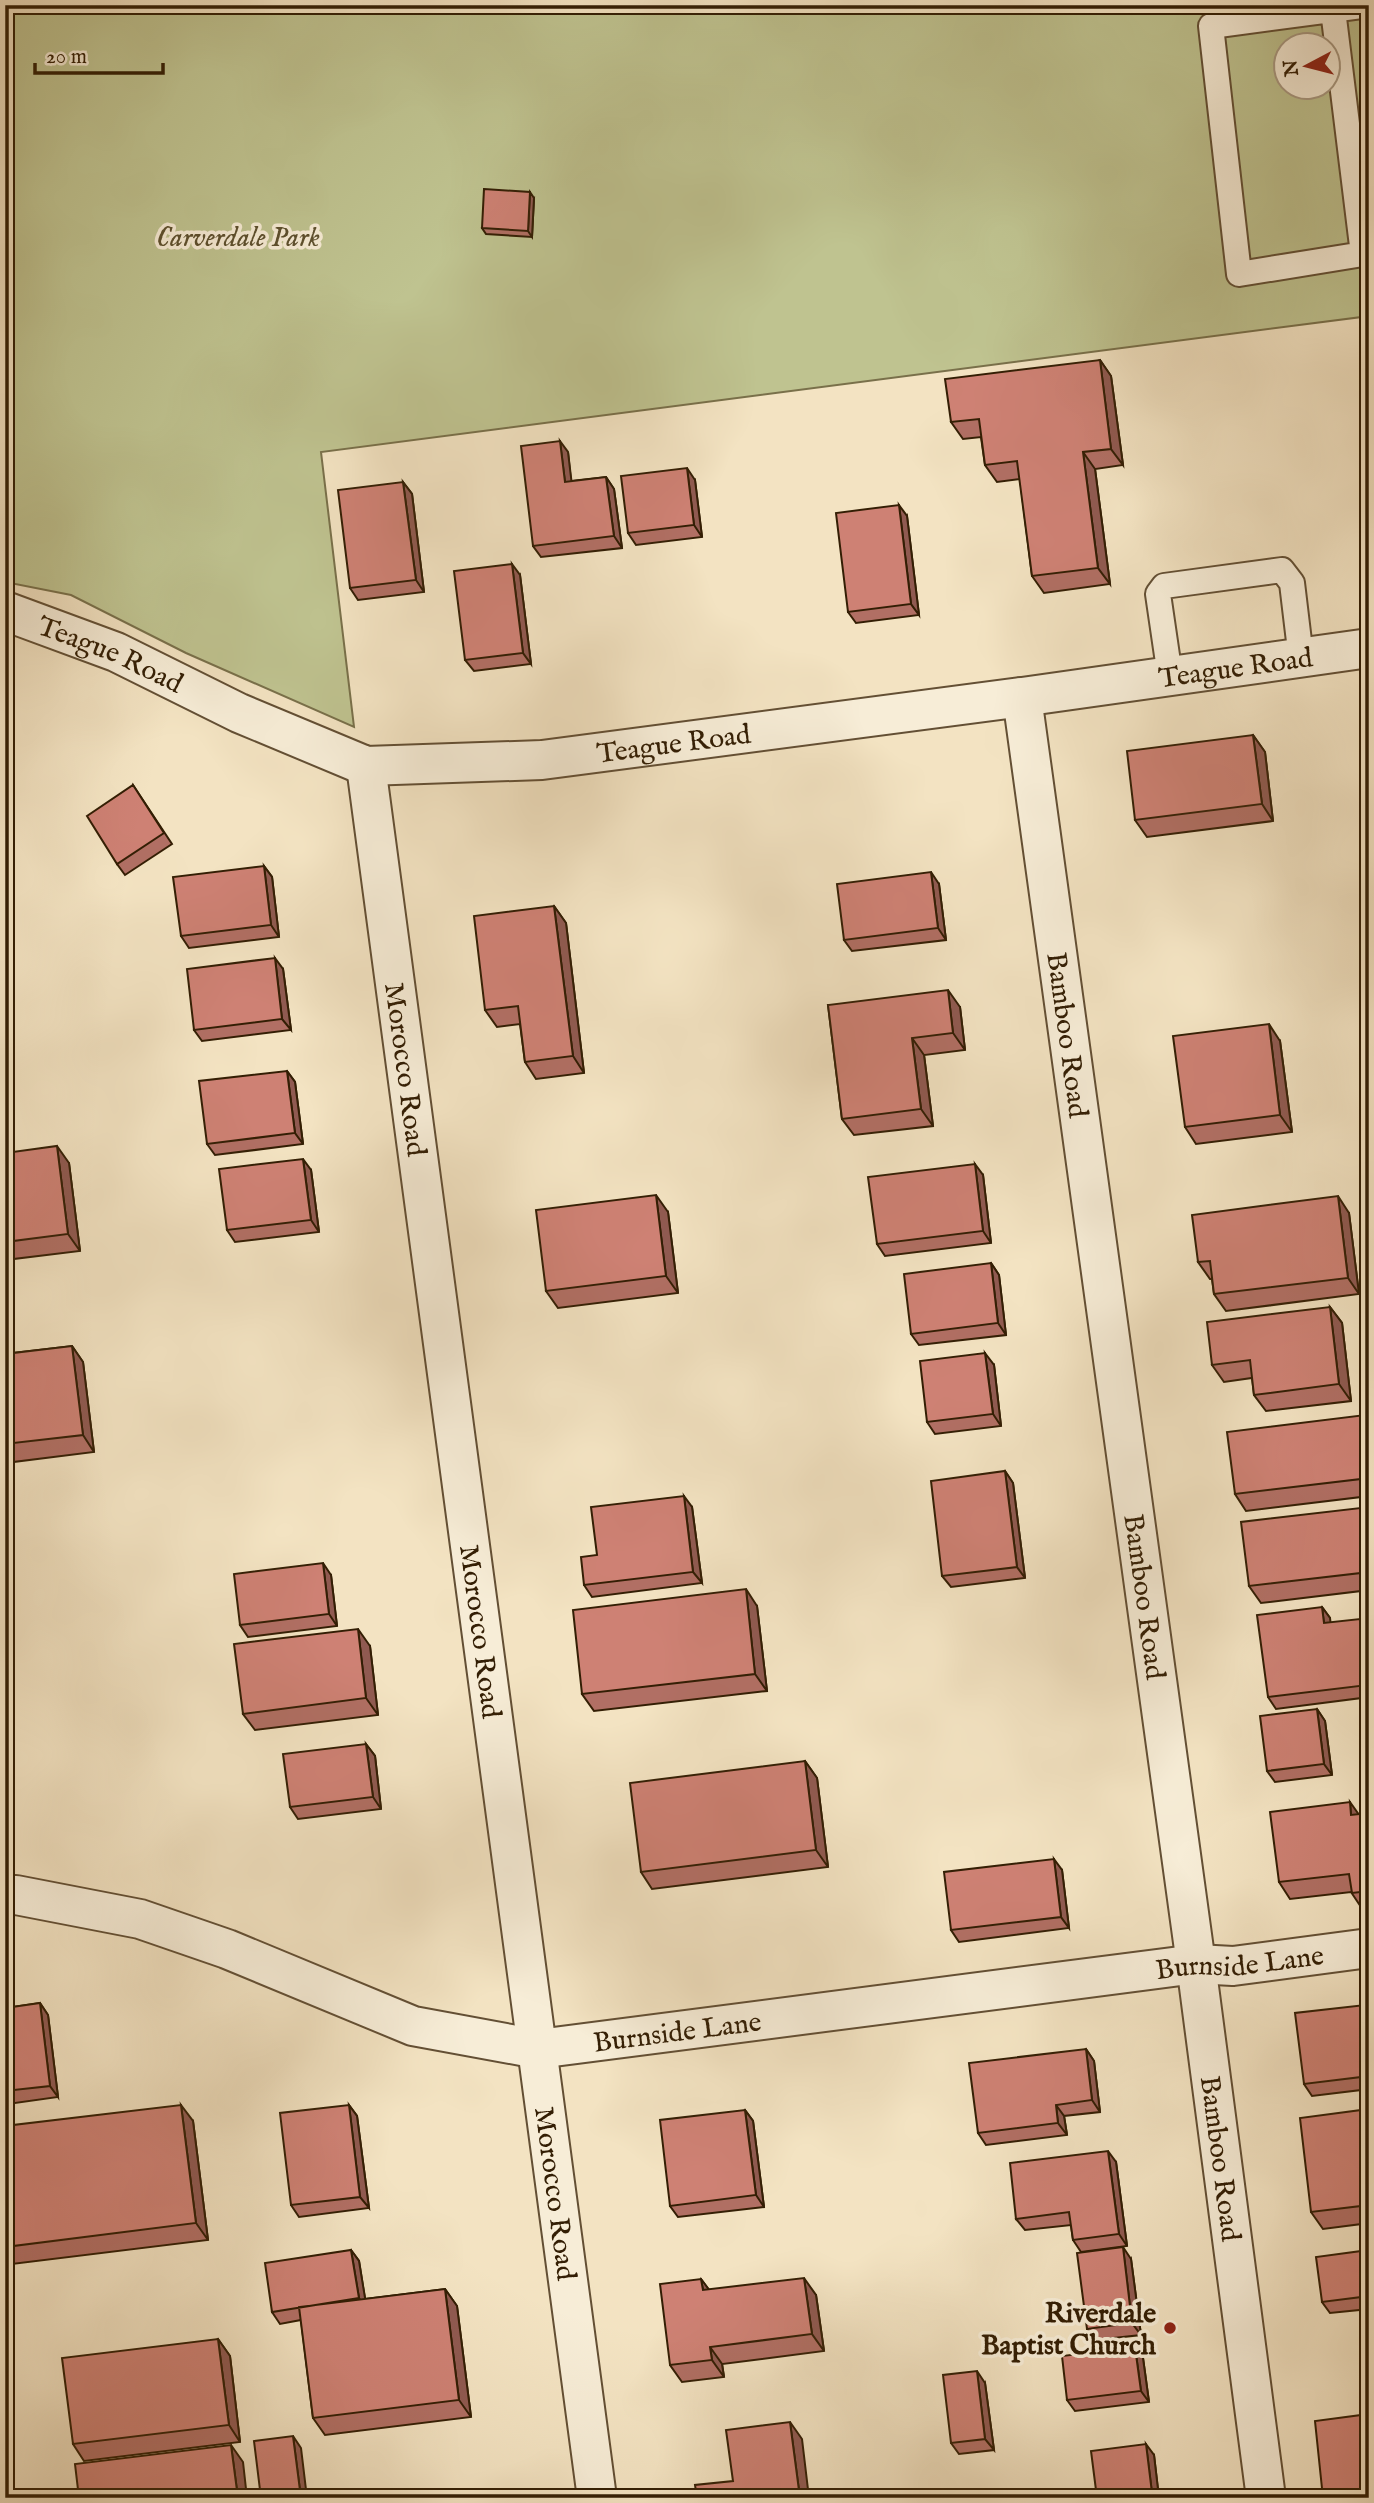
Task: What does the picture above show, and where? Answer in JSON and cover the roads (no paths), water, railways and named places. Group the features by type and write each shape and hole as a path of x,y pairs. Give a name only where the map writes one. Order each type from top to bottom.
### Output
{"street":[{"name":"Teague Road","path":"5,611 116,652 239,713 366,766 542,760 1369,648"},
{"name":"Bamboo Road","path":"1022,697 1196,1964 1266,2498"},
{"name":"Morocco Road","path":"366,766 597,2498"},
{"name":"Burnside Lane","path":"5,1896 16,1895 140,1919 227,1949 413,2026 538,2049 1196,1964 1233,1966 1369,1948"}],"lane":[{"path":"1333,10 1363,254 1239,274 1211,26 1369,5"},
{"path":"1170,676 1158,594 1164,586 1282,570 1292,583 1301,658"}],"place":[{"name":"Riverdale Baptist Church","path":"1170,2328"}],"park label":[{"name":"Carverdale Park","path":"238,236"}]}
